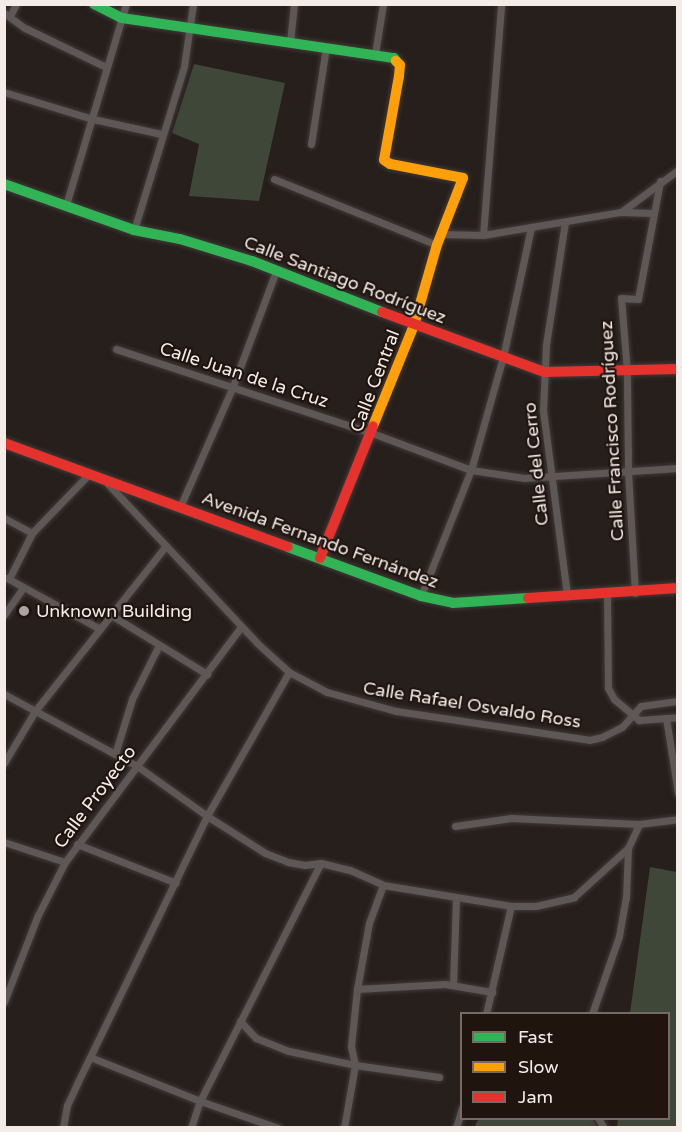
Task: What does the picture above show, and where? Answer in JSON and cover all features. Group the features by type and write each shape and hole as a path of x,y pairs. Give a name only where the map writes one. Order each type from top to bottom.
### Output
{"street":[{"path":"16,4 7,14 25,28 106,67"},
{"path":"94,4 122,18 375,54 382,4"},
{"path":"66,205 126,4"},
{"path":"134,230 161,134 184,66 194,4"},
{"path":"290,42 294,4"},
{"path":"483,235 501,4"},
{"path":"311,144 326,47"},
{"name":"Calle Central","path":"320,558 414,325 437,245 462,178 390,164 384,160 400,65 394,58 375,54"},
{"path":"4,92 93,119 161,134"},
{"path":"621,212 660,181 678,170"},
{"path":"274,179 437,245"},
{"name":"Calle Francisco Rodríguez","path":"635,592 628,471 627,372 621,298 638,299 660,181"},
{"name":"Calle Santiago Rodríguez","path":"4,184 134,230 216,249 544,372 627,372 678,369"},
{"path":"644,194 655,203"},
{"path":"442,234 483,235 621,212 653,213"},
{"name":"Calle del Cerro","path":"565,222 544,372 543,410 567,596"},
{"path":"421,596 471,470 503,357 531,226"},
{"path":"180,507 233,386 276,271"},
{"name":"Calle Juan de la Cruz","path":"116,349 372,433 471,470 501,476 552,476 678,468"},
{"name":"Avenida Fernando Fernández","path":"5,445 96,475 421,596 453,603 678,588"},
{"path":"96,475 32,533 7,578 22,589 100,629"},
{"name":"Calle Rafael Osvaldo Ross","path":"96,475 241,627 289,672 327,692 396,711 589,740 622,727 641,706 678,701"},
{"path":"4,518 32,533"},
{"path":"4,763 35,711 166,546"},
{"path":"4,615 22,589"},
{"path":"607,594 608,688 614,699 639,720 678,717"},
{"path":"111,615 207,674"},
{"name":"Calle Proyecto","path":"4,1002 38,915 65,862 241,627"},
{"path":"115,754 132,699 159,645"},
{"path":"63,1128 67,1105 207,816 289,672"},
{"path":"4,694 137,766 207,816 265,853 305,865 321,863 350,870 383,885 511,906 536,906 574,897 628,848"},
{"path":"666,718 678,793"},
{"path":"455,826 512,818 639,824 678,819"},
{"path":"593,1012 619,936 626,898 628,848 639,824"},
{"path":"4,842 65,862"},
{"path":"77,844 176,883"},
{"path":"191,1128 200,1101 321,863"},
{"path":"344,1128 355,1065 351,1046 357,989 369,923 383,885"},
{"path":"453,985 456,897"},
{"path":"487,1012 511,906"},
{"path":"357,989 453,985 492,993"},
{"path":"240,1021 256,1038 289,1051 355,1065 439,1077"},
{"path":"90,1057 200,1101 276,1127"}],"green space":[{"path":"194,64 285,83 259,201 189,196 199,144 172,133"},
{"path":"650,867 677,872 677,1127 617,1127 618,1120 670,1120 670,1012 630,1012"},
{"path":"478,1120 594,1120 597,1127 478,1128 475,1125"}],"traffic: fast":[{"path":"94,4 122,18 394,58 396,61"},
{"path":"4,184 134,230 180,239 252,261 382,312"},
{"path":"288,547 421,596 453,603 528,598"}],"traffic: slow":[{"path":"373,426 414,325 437,245 463,178 390,164 384,160 399,76 400,65 396,61"}],"traffic: jam":[{"path":"382,312 544,372 678,369"},
{"path":"320,558 373,426"},
{"path":"4,443 288,547"},
{"path":"528,598 678,588"}],"place":[{"name":"Unknown Building","path":"24,611"}]}
